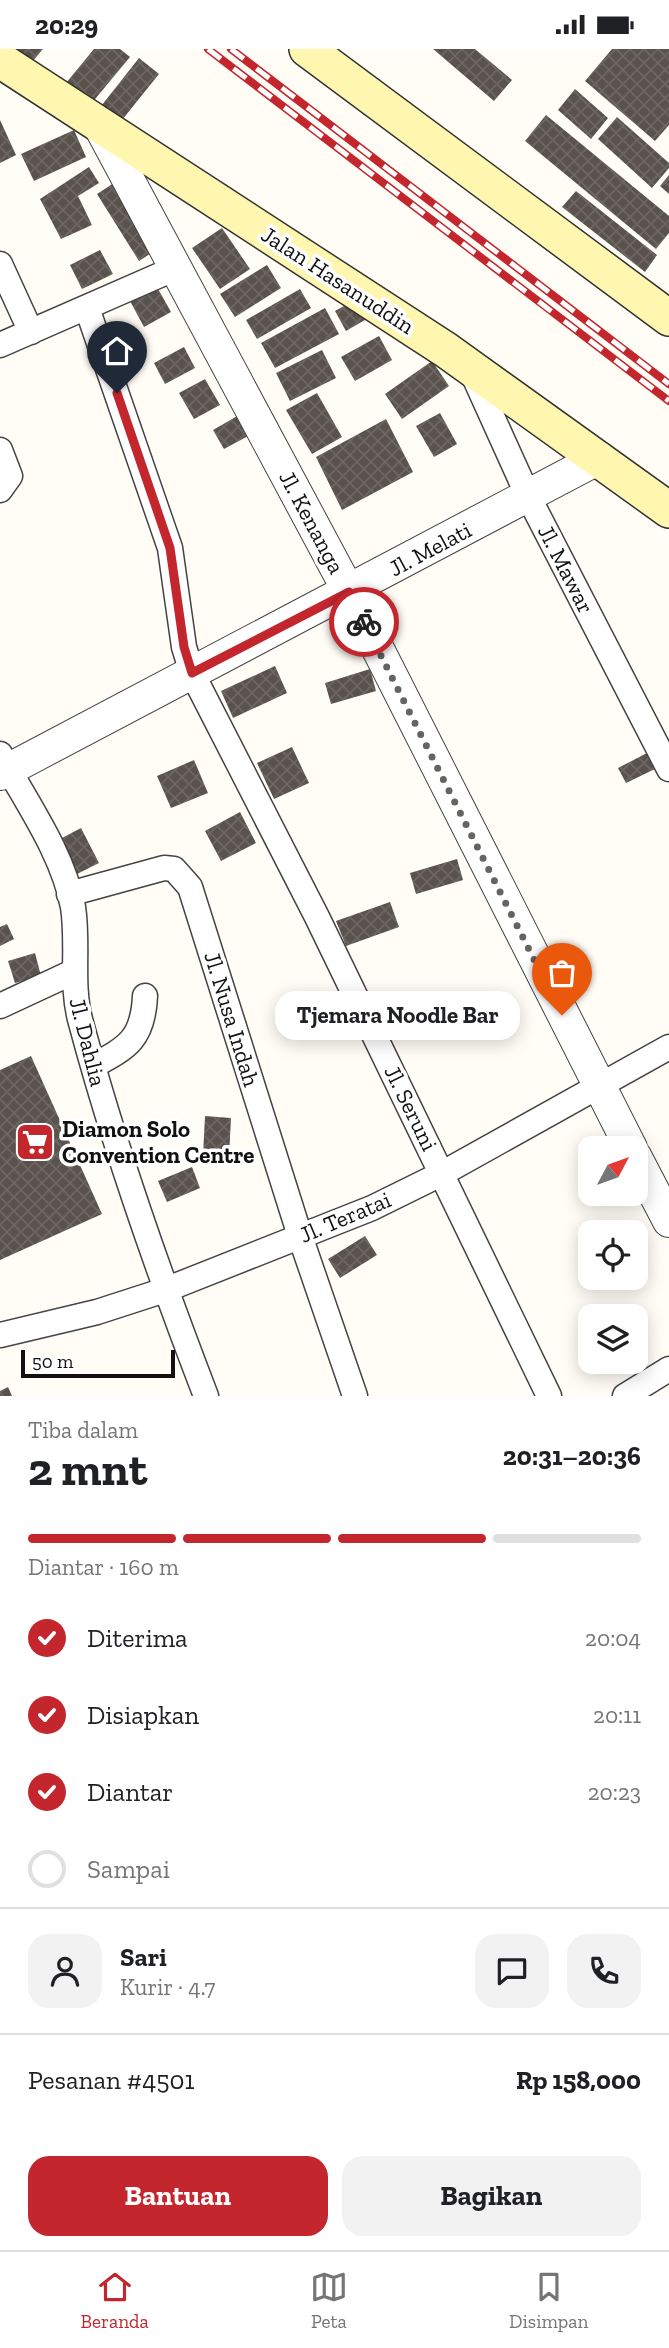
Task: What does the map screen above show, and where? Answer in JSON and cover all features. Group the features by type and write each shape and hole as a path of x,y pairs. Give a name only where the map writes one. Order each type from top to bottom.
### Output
{"main road":[{"path":"307,49 669,318"},
{"name":"Jalan Hasanuddin","path":"0,60 469,366 669,510"}],"street":[{"name":"Jl. Kenanga","path":"99,125 349,592 625,1136"},
{"path":"0,264 31,333"},
{"path":"0,345 176,268"},
{"name":"Jl. Seruni","path":"88,308 170,548 184,647 192,673 443,1173 549,1396"},
{"name":"Jl. Mawar","path":"469,366 528,496 669,769"},
{"path":"0,450 10,476 0,490"},
{"name":"Jl. Melati","path":"3,766 349,592 599,458"},
{"name":"Jl. Dahlia","path":"3,766 53,850 69,894 74,922 74,972 78,1013 165,1290 206,1396"},
{"name":"Jl. Nusa Indah","path":"69,894 164,867 174,869 190,887 300,1236 355,1396"},
{"path":"0,1006 74,972"},
{"path":"93,1066 135,1038 144,1019 145,996"},
{"name":"Jl. Teratai","path":"0,1335 97,1312 165,1290 372,1208 443,1173 669,1047"},
{"path":"648,1181 669,1221"},
{"path":"625,1396 669,1369"}],"building":[{"path":"17,49 43,49 32,62"},
{"path":"94,49 120,49 130,57 91,104 66,83"},
{"path":"433,49 475,49 512,80 494,101"},
{"path":"612,49 669,49 669,125 655,141 585,81"},
{"path":"139,58 159,74 118,125 98,110"},
{"path":"575,89 608,118 591,139 558,110"},
{"path":"546,115 669,216 669,233 656,249 525,141"},
{"path":"617,117 669,163 669,168 652,188 598,139"},
{"path":"0,120 16,155 0,163"},
{"path":"74,130 86,157 34,181 21,154"},
{"path":"89,167 99,183 78,196 92,225 61,239 40,199"},
{"path":"669,175 669,194 660,186"},
{"path":"117,181 159,248 139,261 97,194"},
{"path":"576,191 657,255 645,272 562,207"},
{"path":"222,228 250,269 220,289 192,248"},
{"path":"100,250 113,274 82,289 70,265"},
{"path":"267,265 281,288 235,317 220,294"},
{"path":"157,287 171,312 144,327 130,301"},
{"path":"300,289 311,308 257,339 246,320"},
{"path":"360,297 370,317 346,331 335,311"},
{"path":"325,308 339,334 275,368 261,343"},
{"path":"379,336 392,360 355,381 341,357"},
{"path":"184,347 195,368 165,384 154,363"},
{"path":"322,350 336,378 290,401 276,373"},
{"path":"432,361 449,386 402,419 385,394"},
{"path":"205,379 220,405 194,419 179,393"},
{"path":"317,393 342,437 312,454 286,410"},
{"path":"440,413 457,444 434,457 416,426"},
{"path":"239,415 250,435 224,449 213,430"},
{"path":"386,419 413,472 342,510 316,457"},
{"path":"275,666 287,693 233,718 221,691"},
{"path":"370,669 376,691 331,704 325,683"},
{"path":"292,747 309,783 274,799 257,763"},
{"path":"647,753 655,769 626,783 618,768"},
{"path":"194,760 208,793 171,808 157,776"},
{"path":"240,812 256,843 221,861 205,831"},
{"path":"81,828 99,863 77,874 60,839"},
{"path":"457,859 463,880 416,894 410,873"},
{"path":"390,902 399,927 346,946 336,921"},
{"path":"7,924 14,939 0,946 0,927"},
{"path":"35,953 41,976 15,983 8,961"},
{"name":"Diamon Solo Convention Centre","path":"31,1056 102,1214 0,1260 0,1070"},
{"path":"205,1116 231,1118 229,1157 203,1156"},
{"path":"192,1167 200,1188 167,1202 158,1181"},
{"path":"365,1236 377,1255 340,1278 328,1259"},
{"path":"8,1387 12,1396 0,1396 0,1391"}],"railway":[{"path":"208,49 669,401"},
{"path":"231,49 669,384"}],"way so far":[{"path":"364,622 562,1015"}],"place":[{"name":"Tjemara Noodle Bar","path":"562,1015"},
{"name":"Diamon Solo Convention Centre","path":"35,1142"}],"route":[{"path":"117,393 170,548 184,647 192,673 349,592 364,622"}]}
